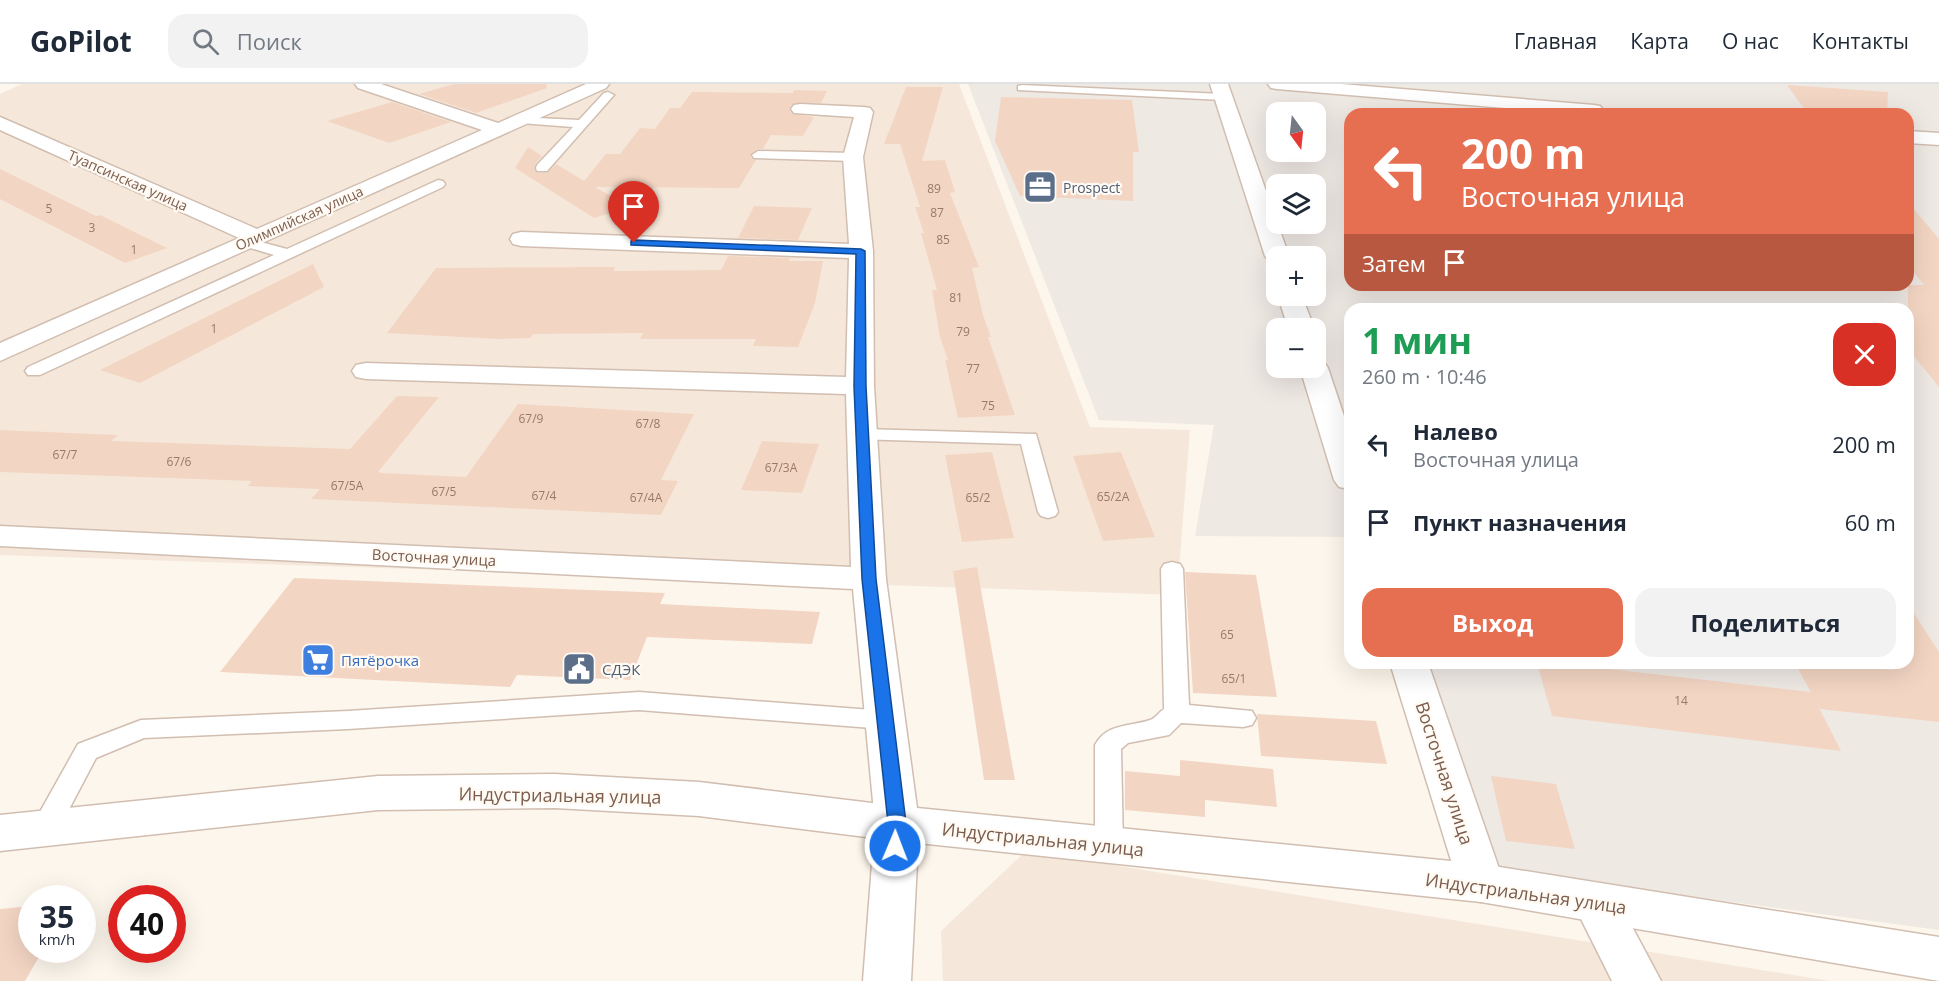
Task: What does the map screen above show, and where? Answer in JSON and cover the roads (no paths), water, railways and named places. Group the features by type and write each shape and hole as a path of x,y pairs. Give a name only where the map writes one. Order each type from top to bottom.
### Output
{"street":[{"path":"364,84 498,129"},
{"path":"1276,84 1570,108"},
{"name":"Олимпийская улица","path":"0,353 520,119 604,89"},
{"path":"1221,90 1274,246"},
{"path":"800,109 864,112 853,157 861,251 860,386 869,579 897,823 887,981"},
{"name":"Туапсинская улица","path":"0,123 250,239"},
{"path":"1914,137 1939,139"},
{"path":"521,239 861,251"},
{"path":"366,371 860,386"},
{"path":"1317,378 1344,461"},
{"name":"Восточная улица","path":"0,536 869,579"},
{"name":"Восточная улица","path":"1411,669 1481,883"},
{"name":"Индустриальная улица","path":"0,833 378,793 555,791 699,799 1109,846 1481,883 1939,959"},
{"path":"1596,903 1638,981"}],"lane":[{"path":"1022,88 1221,90"},
{"path":"542,168 582,124 604,89"},
{"path":"520,119 582,124"},
{"path":"758,155 853,157"},
{"path":"34,371 438,184"},
{"path":"250,239 288,254"},
{"path":"863,435 1029,438 1048,512"},
{"path":"1172,569 1177,713"},
{"path":"45,828 87,751 141,729 348,720 639,701 885,720"},
{"path":"1109,846 1108,745 1121,735 1160,728 1177,713 1243,718"}],"place":[{"name":"Prospect","path":"1040,187"},
{"name":"Пятёрочка","path":"318,660"},
{"name":"СДЭК","path":"579,669"}]}
